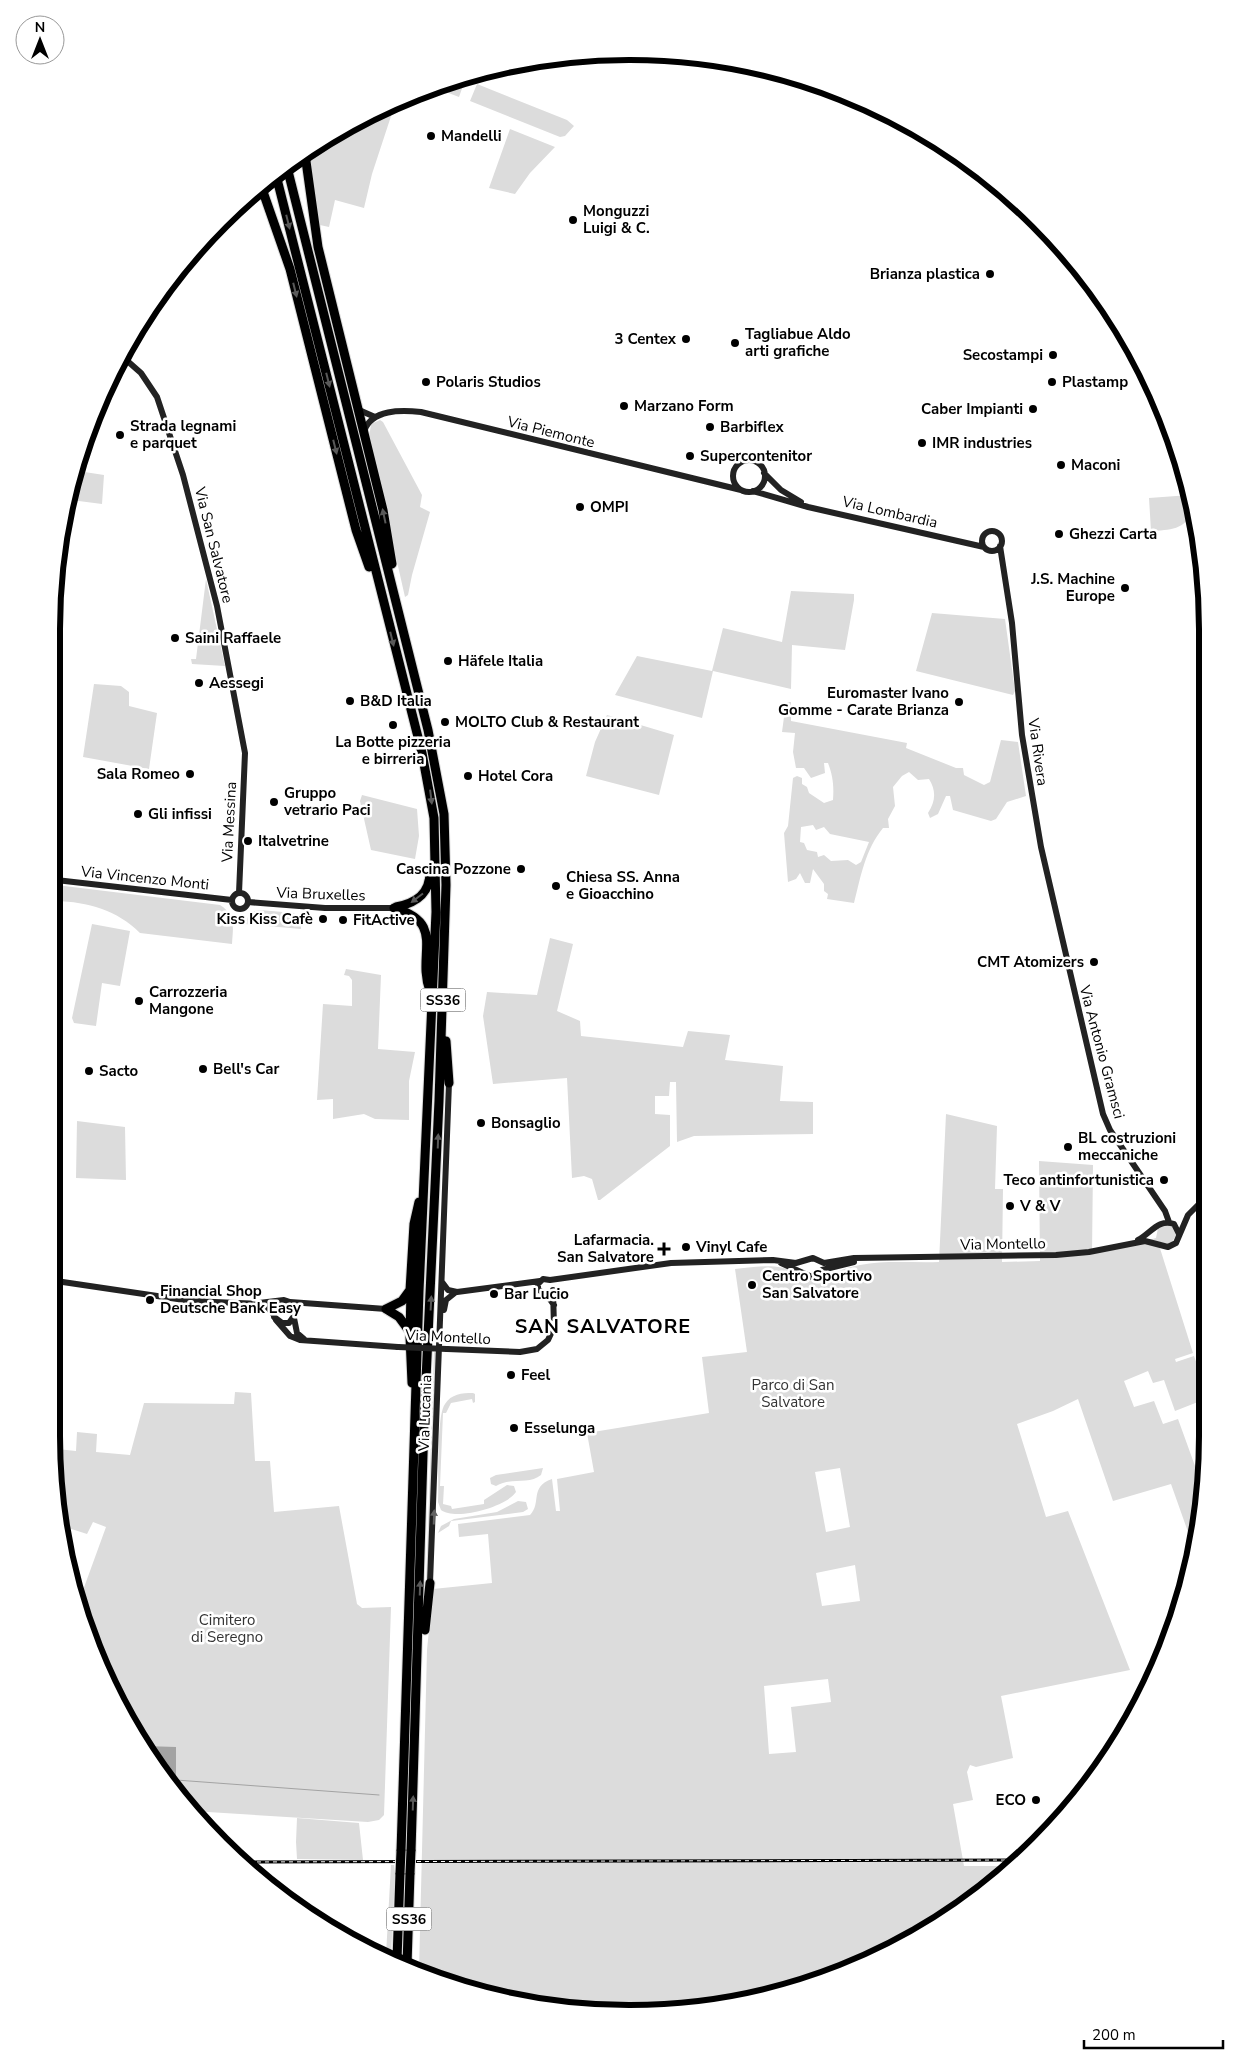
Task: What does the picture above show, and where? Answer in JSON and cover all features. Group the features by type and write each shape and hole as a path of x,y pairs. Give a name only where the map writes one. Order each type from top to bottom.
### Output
{"highway":[{"path":"306,161 318,247 388,531 396,599"},
{"name":"SS36","path":"289,174 428,730 444,814 446,875 442,1000 424,1422 407,1960"},
{"name":"SS36","path":"278,182 430,788 435,843 436,912 423,1192 397,1955"},
{"path":"264,193 290,269 356,530 384,606"},
{"path":"394,908 418,900 426,891 430,882 431,850 435,843"},
{"path":"394,908 408,912 424,926 428,937 426,981 432,996"},
{"path":"442,1000 450,1083"},
{"path":"416,1409 412,1383 410,1333 415,1218 423,1192"},
{"path":"386,1309 402,1301 410,1290 412,1283"},
{"path":"386,1309 399,1317 410,1333"},
{"path":"416,1709 422,1687 425,1621 430,1583"}],"street":[{"name":"Via San Salvatore","path":"128,361 141,373 156,397 183,475 217,606 244,753"},
{"path":"359,410 375,417 367,423 364,431"},
{"name":"Via Piemonte","path":"375,417 402,410 421,412 741,490"},
{"path":"720,484 728,481 738,464 746,460 759,464 764,473 761,486 753,491 741,490 735,484 733,475"},
{"name":"Via Lombardia","path":"764,473 782,490 808,507"},
{"name":"Via Lombardia","path":"753,491 808,507 984,547"},
{"path":"966,542 984,536 989,532 997,533 1002,539 1000,546 992,551"},
{"path":"984,536 982,541 984,547 992,551 1003,562"},
{"name":"Via Rivera","path":"1000,546 1012,623 1022,734 1041,848 1062,943"},
{"name":"Via Messina","path":"239,893 244,753"},
{"name":"Via Vincenzo Monti","path":"60,880 232,900"},
{"path":"239,893 245,896 248,902 244,908 240,909 233,905 232,900 239,893"},
{"name":"Via Bruxelles","path":"248,902 325,908 394,908"},
{"name":"Via Antonio Gramsci","path":"1062,943 1103,1114 1110,1130 1165,1211 1167,1222"},
{"name":"Via Lucania","path":"430,1583 450,1083"},
{"path":"1188,1215 1155,1228 1154,1237 1158,1244 1164,1247 1171,1247 1178,1240 1188,1215 1199,1205"},
{"path":"1167,1222 1176,1226 1179,1234"},
{"name":"Via Montello","path":"1134,1242 1155,1228"},
{"name":"Via Montello","path":"818,1261 824,1263 847,1259 871,1258 1029,1256 1089,1252 1134,1242 1158,1244"},
{"path":"773,1260 812,1277 820,1272 818,1261 809,1258 804,1262 802,1267 803,1273"},
{"name":"Via Montello","path":"820,1272 871,1258"},
{"path":"442,1282 448,1290 457,1292 528,1282 539,1284 564,1277 671,1263 773,1260 804,1262"},
{"path":"545,1294 553,1289 564,1277"},
{"path":"550,1280 553,1289"},
{"name":"Via Montello","path":"60,1282 191,1301 265,1306 290,1336 307,1341 520,1352 537,1349 548,1340 552,1333 555,1320 553,1289"},
{"path":"539,1284 554,1305"},
{"name":"Via Montello","path":"440,1338 446,1300 457,1292"},
{"path":"309,1305 285,1324 274,1317 273,1308 279,1301 309,1305 386,1309"},
{"name":"Via Montello","path":"255,1304 279,1301"},
{"path":"290,1302 295,1315 297,1334 307,1341"}],"green space":[{"path":"477,84 567,120 574,126 565,136 560,137 470,101"},
{"path":"463,85 459,97 443,91"},
{"path":"392,112 372,174 364,208 335,200 329,227 320,225 310,175 310,158 345,136"},
{"path":"510,129 555,147 530,173 515,194 489,188"},
{"path":"380,420 383,422 422,495 420,507 430,512 408,595 405,597 369,438 371,424"},
{"path":"82,472 104,475 102,504 75,501"},
{"path":"1183,496 1188,519 1176,528 1151,531 1149,498"},
{"path":"206,579 225,666 192,664 191,659 196,659"},
{"path":"791,591 854,594 854,600 845,650 792,645 791,689 713,671 702,718 615,695 637,656 712,671 723,628 782,642"},
{"path":"932,613 1005,619 1015,691 1013,695 916,671"},
{"path":"94,684 121,686 129,692 129,706 157,713 149,769 83,757"},
{"path":"786,702 791,702 791,721 907,743 906,748 956,768 963,768 964,775 984,785 990,782 1001,740 1018,742 1026,796 1007,802 996,819 991,821 953,810 950,796 946,796 938,814 930,818 928,813 933,804 934,796 931,783 929,779 918,780 909,772 902,776 893,787 895,806 888,819 889,828 883,828 872,845 864,864 854,903 827,899 828,894 824,891 824,884 813,869 810,883 805,883 800,873 796,879 788,882 784,833 788,826 793,778 797,776 802,778 802,784 807,787 809,793 824,803 833,800 831,772 828,763 824,763 825,773 811,778 804,768 796,768 793,752 795,733 782,732","holes":["813,825 816,830 824,827 830,834 869,842 861,862 856,865 848,860 831,861 824,855 818,857 817,852 807,850 804,843 800,842 801,827"]},
{"path":"607,715 674,735 659,795 586,776 595,742"},
{"path":"362,795 417,809 419,836 415,859 371,850 360,801"},
{"path":"60,885 220,905 231,917 233,927 232,944 140,933 122,918 112,913 79,903 60,901"},
{"path":"260,910 294,913 301,923 301,929 245,924 250,912"},
{"path":"92,924 130,931 120,986 102,983 96,1026 74,1023 72,1018"},
{"path":"550,938 573,944 557,1011 580,1021 581,1036 683,1047 688,1031 730,1035 725,1060 783,1066 780,1101 813,1102 813,1134 694,1136 677,1142 676,1082 670,1082 669,1096 655,1096 655,1114 670,1115 670,1146 598,1200 592,1179 584,1176 572,1178 567,1078 493,1084 483,1016 487,992 537,995"},
{"path":"346,969 381,975 378,1049 415,1052 409,1081 409,1120 375,1119 364,1114 333,1119 333,1099 317,1100 323,1004 352,1006 352,980 349,976 344,975"},
{"name":"Parco di San Salvatore","path":"946,1114 997,1126 995,1189 1003,1189 1002,1262 1040,1261 1039,1161 1093,1165 1092,1254 1156,1238 1158,1228 1168,1225 1174,1227 1177,1235 1170,1244 1158,1242 1193,1353 1175,1359 1176,1362 1194,1356 1199,1370 1199,1402 1175,1411 1164,1380 1153,1383 1148,1371 1124,1381 1134,1407 1154,1401 1163,1424 1178,1419 1198,1474 1190,1537 1171,1484 1113,1501 1078,1399 1053,1411 1017,1424 1046,1517 1068,1511 1130,1670 1001,1696 1013,1758 976,1767 970,1765 967,1772 973,1800 953,1804 964,1866 1002,1866 946,1909 922,1924 911,1927 912,1930 881,1946 813,1975 741,1994 667,2004 592,2004 518,1994 482,1986 419,1965 427,1650 433,1589 492,1583 488,1534 459,1537 458,1524 530,1515 541,1486 552,1479 556,1511 560,1511 557,1479 594,1472 587,1433 709,1413 702,1357 747,1352 735,1269 762,1266 781,1267 797,1274 803,1281 870,1263 939,1262","holes":["840,1468 850,1527 826,1532 815,1472","855,1565 860,1601 822,1606 816,1573","828,1679 831,1702 791,1707 796,1752 769,1754 764,1686"]},
{"path":"77,1121 125,1127 126,1180 76,1178"},
{"path":"434,1352 438,1353 428,1584 426,1584"},
{"name":"Cimitero di Seregno","path":"235,1392 251,1393 255,1461 270,1461 274,1512 339,1506 357,1604 362,1608 391,1607 384,1815 379,1820 368,1822 202,1812 156,1752 136,1720 103,1653 90,1619 82,1593 106,1527 93,1522 87,1534 68,1528 61,1473 60,1449 76,1451 77,1432 97,1434 96,1452 130,1455 144,1403 234,1404"},
{"path":"475,1394 475,1402 473,1403 472,1399 451,1403 446,1413 443,1413 440,1486 444,1486 443,1504 451,1506 452,1509 484,1504 484,1500 507,1485 514,1486 516,1492 511,1498 502,1503 480,1511 458,1514 448,1513 441,1510 438,1502 439,1435 442,1411 447,1401 454,1396"},
{"path":"543,1468 541,1475 531,1480 502,1483 496,1486 491,1484 490,1478 496,1475"},
{"path":"518,1501 526,1502 528,1509 523,1512 451,1521 449,1526 438,1533 441,1526 454,1519 497,1512"},
{"path":"297,1818 359,1823 363,1860 297,1859"},
{"path":"391,1865 394,1865 391,1952 386,1950"}],"shaded area":[{"path":"152,1746 176,1747 176,1779"}],"waterway":[{"path":"177,1780 379,1795"}],"railway":[{"path":"252,1862 1009,1860"}],"place":[{"name":"Mandelli","path":"431,136"},
{"name":"Monguzzi Luigi & C.","path":"573,220"},
{"name":"Brianza plastica","path":"990,274"},
{"name":"3 Centex","path":"686,339"},
{"name":"Tagliabue Aldo arti grafiche","path":"735,343"},
{"name":"Secostampi","path":"1053,355"},
{"name":"Polaris Studios","path":"426,382"},
{"name":"Plastamp","path":"1052,382"},
{"name":"Marzano Form","path":"624,406"},
{"name":"Caber Impianti","path":"1033,409"},
{"name":"Barbiflex","path":"710,427"},
{"name":"Strada legnami e parquet","path":"120,435"},
{"name":"IMR industries","path":"922,443"},
{"name":"Supercontenitor","path":"690,456"},
{"name":"Maconi","path":"1061,465"},
{"name":"OMPI","path":"580,507"},
{"name":"Ghezzi Carta","path":"1059,534"},
{"name":"J.S. Machine Europe","path":"1125,588"},
{"name":"Saini Raffaele","path":"175,638"},
{"name":"Häfele Italia","path":"448,661"},
{"name":"Aessegi","path":"199,683"},
{"name":"B&D Italia","path":"350,701"},
{"name":"Euromaster Ivano Gomme - Carate Brianza","path":"959,702"},
{"name":"MOLTO Club & Restaurant","path":"445,722"},
{"name":"La Botte pizzeria e birreria","path":"393,725"},
{"name":"Sala Romeo","path":"190,774"},
{"name":"Hotel Cora","path":"468,776"},
{"name":"Gruppo vetrario Paci","path":"274,802"},
{"name":"Gli infissi","path":"138,814"},
{"name":"Italvetrine","path":"248,841"},
{"name":"Cascina Pozzone","path":"521,869"},
{"name":"Chiesa SS. Anna e Gioacchino","path":"556,886"},
{"name":"Kiss Kiss Cafè","path":"323,919"},
{"name":"FitActive","path":"343,920"},
{"name":"CMT Atomizers","path":"1094,962"},
{"name":"Carrozzeria Mangone","path":"139,1001"},
{"name":"Bell's Car","path":"203,1069"},
{"name":"Sacto","path":"89,1071"},
{"name":"Bonsaglio","path":"481,1123"},
{"name":"BL costruzioni meccaniche","path":"1068,1147"},
{"name":"Teco antinfortunistica","path":"1164,1180"},
{"name":"V & V","path":"1010,1206"},
{"name":"Vinyl Cafe","path":"686,1247"},
{"name":"Lafarmacia. San Salvatore","path":"664,1249"},
{"name":"Centro Sportivo San Salvatore","path":"752,1285"},
{"name":"Bar Lucio","path":"494,1294"},
{"name":"Financial Shop Deutsche Bank Easy","path":"150,1300"},
{"name":"Feel","path":"511,1375"},
{"name":"Esselunga","path":"514,1428"},
{"name":"ECO","path":"1036,1800"}],"district":[{"name":"SAN SALVATORE","path":"603,1326"}]}
